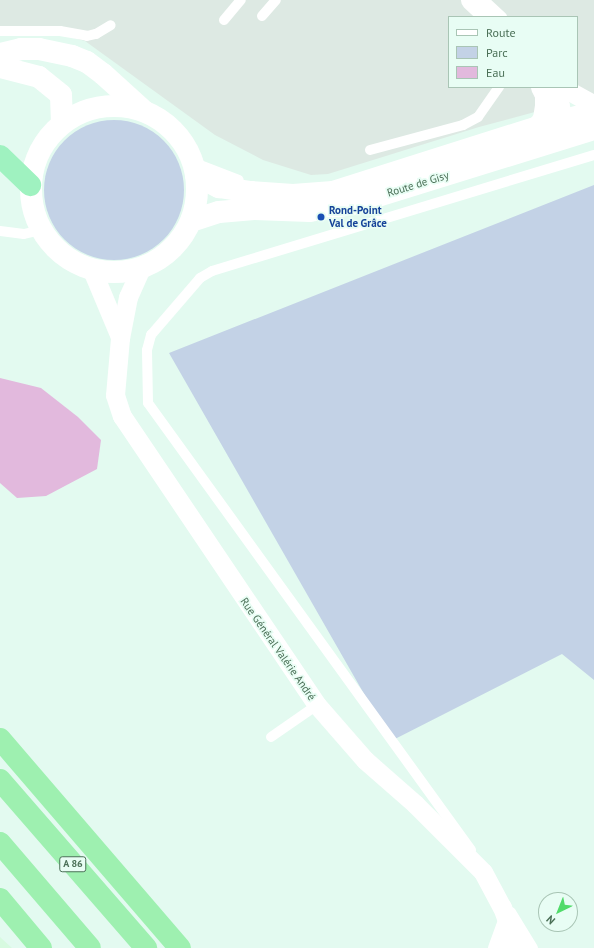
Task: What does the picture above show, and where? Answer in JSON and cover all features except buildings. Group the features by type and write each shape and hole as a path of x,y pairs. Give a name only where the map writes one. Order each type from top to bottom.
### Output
{"highway":[{"path":"0,156 30,185"},
{"path":"0,739 180,948"},
{"name":"A 86","path":"0,780 146,948"},
{"path":"0,843 90,948"},
{"path":"0,899 40,948"},
{"path":"0,910 40,948"}],"street":[{"path":"454,0 471,16"},
{"path":"470,0 487,16"},
{"path":"0,54 21,49 39,49 72,56 87,62 103,74 147,113 166,125 182,141 194,168 196,198 191,221 171,250 141,268 108,273 92,270 60,254 41,230 32,205 30,185 40,151 62,123 81,112 103,107 125,107 147,113"},
{"path":"0,67 39,77 61,95 62,123"},
{"path":"540,88 544,95 547,125"},
{"path":"547,125 557,88"},
{"path":"564,88 593,106"},
{"name":"Route de Gisy","path":"191,221 219,212 254,209 310,211 352,204 593,106"},
{"name":"Route de Gisy","path":"194,168 219,188 251,192 314,195 333,192 547,125 594,130"},
{"name":"Rue Général Valérie André","path":"141,268 128,297 120,338 115,395 122,416 317,705 365,760 415,804 483,872 502,907 506,923 517,948"},
{"name":"Rue Général Valérie André","path":"92,270 120,338"},
{"path":"497,948 506,923"}],"lane":[{"path":"224,20 241,0"},
{"path":"262,16 276,0"},
{"path":"483,0 501,16"},
{"path":"0,31 60,31 87,36 96,34 110,25"},
{"path":"370,150 463,125 478,117 498,88"},
{"path":"533,948 486,870 148,403 147,350 151,336 200,278 212,271 594,155"},
{"path":"0,230 24,234 41,230"},
{"path":"271,737 317,705"}],"shaded area":[{"path":"0,0 594,0 594,96 479,127 328,174 311,175 263,160 215,135 85,41 66,36 0,35"},
{"path":"0,937 12,948 0,948"}],"green space":[{"path":"114,120 134,123 141,126 153,132 168,146 181,170 184,190 181,210 178,217 172,229 158,244 134,257 114,260 94,257 87,254 75,248 60,234 47,210 44,190 47,170 50,163 56,151 70,136 94,123"},
{"path":"594,185 594,680 562,654 391,741 169,353"}],"water":[{"path":"0,378 41,388 78,417 101,440 97,469 46,496 17,498 0,483"}],"place":[{"name":"Rond-Point Val de Grâce","path":"321,217"}]}
